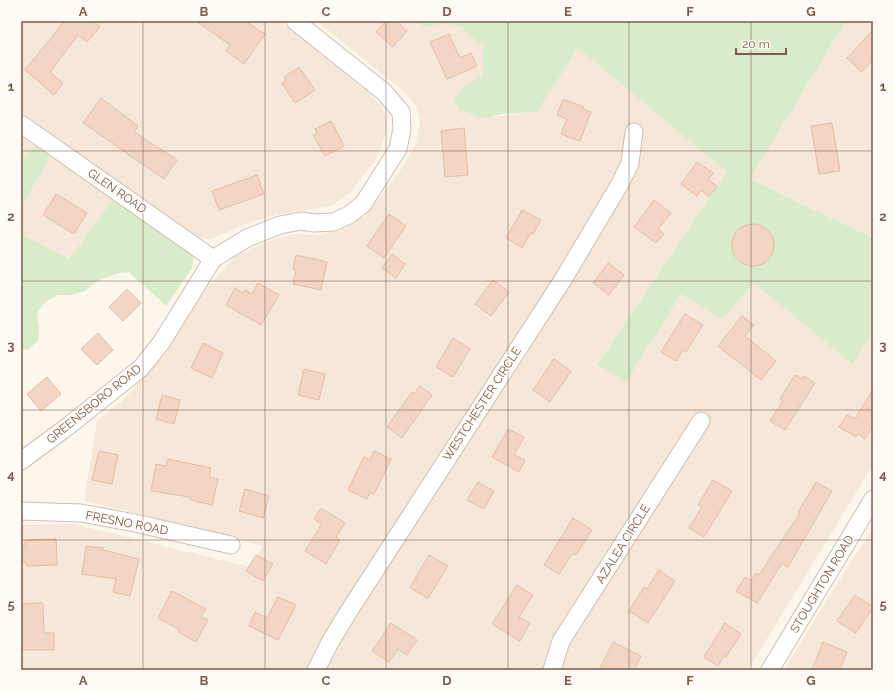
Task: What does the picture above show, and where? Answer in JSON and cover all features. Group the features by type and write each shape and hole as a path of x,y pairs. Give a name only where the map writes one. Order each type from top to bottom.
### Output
{"street":[{"name":"GREENSBORO ROAD","path":"21,461 67,427 141,368 161,343 213,259 247,238 280,225 301,221 314,223 334,222 349,215 363,204 398,149 402,129 401,112 393,101 384,92 295,21"},
{"name":"GLEN ROAD","path":"21,124 213,259"},
{"name":"WESTCHESTER CIRCLE","path":"316,670 330,642 349,611 555,291 622,182 630,163 634,132"},
{"name":"AZALEA CIRCLE","path":"552,670 561,641 701,421"},
{"name":"STOUGHTON ROAD","path":"770,670 873,499"},
{"name":"FRESNO ROAD","path":"21,510 81,513 135,523 231,545"}],"shaded area":[{"path":"21,21 280,21 369,93 382,106 387,121 378,156 350,193 331,206 275,215 245,224 211,239 200,238 174,222 21,112"},
{"path":"317,21 419,21 424,27 443,23 461,27 483,47 483,74 463,88 484,118 538,111 578,47 728,172 597,363 626,382 681,294 754,283 852,363 873,333 873,465 748,670 21,670 21,525 74,524 249,567 263,546 133,512 84,501 97,421 122,401 168,351 188,314 210,284 236,256 265,242 296,234 319,235 342,230 365,216 398,174 415,146 420,122 416,106 404,92"},
{"path":"846,21 873,21 873,238 750,179"},
{"path":"21,137 35,146 21,160"},
{"path":"51,155 114,198 69,259 21,234 21,208"},
{"path":"873,528 873,670 784,670 826,601"}],"green space":[{"path":"419,21 556,21 577,23 580,21 846,21 750,179 873,238 873,333 852,364 754,283 722,319 681,294 626,382 597,364 727,172 578,48 537,112 503,114 484,118 460,110 454,100 463,88 483,74 483,47 461,27 443,23 424,28"},
{"path":"35,146 51,155 21,208 21,160"},
{"path":"114,198 189,251 193,258 192,268 166,306 129,272 119,273 97,281 85,291 71,295 58,295 46,301 37,313 39,327 38,341 28,349 21,351 21,234 69,259"}],"building":[{"path":"61,21 93,21 100,27 87,42 78,35 50,72 63,83 54,95 25,70 63,23"},
{"path":"196,21 245,21 265,34 244,64 226,51 230,45"},
{"path":"386,21 396,21 407,31 393,47 376,32"},
{"path":"873,30 873,60 861,72 847,58"},
{"path":"449,34 460,58 471,53 477,66 447,79 430,42"},
{"path":"299,67 315,90 295,103 282,83 286,80 284,77"},
{"path":"101,98 138,126 134,132 177,160 164,179 83,123"},
{"path":"563,99 584,107 583,109 591,112 580,141 561,134 567,119 557,115"},
{"path":"331,121 344,146 325,156 313,135 317,133 315,129"},
{"path":"832,123 840,171 819,174 811,126"},
{"path":"464,128 468,175 445,177 441,131"},
{"path":"697,162 713,173 708,180 717,186 709,197 701,190 697,196 681,184"},
{"path":"257,175 264,194 219,210 212,191"},
{"path":"56,194 87,213 74,234 43,215"},
{"path":"654,200 671,213 658,229 664,234 656,243 634,227"},
{"path":"522,210 541,220 533,234 531,233 522,248 506,238"},
{"path":"389,214 406,226 384,258 367,246"},
{"path":"749,224 757,224 765,227 771,233 774,245 771,257 765,263 757,266 749,266 741,263 735,257 732,249 732,241 735,233 741,227"},
{"path":"392,254 405,264 396,278 382,268"},
{"path":"296,255 327,262 321,290 293,284 296,270 293,269"},
{"path":"608,263 624,275 609,295 593,283"},
{"path":"493,280 509,292 491,316 475,304"},
{"path":"258,283 279,295 261,325 226,305 235,288 243,293 245,290 252,294"},
{"path":"127,289 141,303 123,321 109,307"},
{"path":"685,314 703,325 686,352 683,350 676,361 661,352"},
{"path":"742,316 754,325 745,336 776,361 761,380 718,346"},
{"path":"98,333 113,350 97,365 81,349"},
{"path":"453,338 470,349 453,377 436,367"},
{"path":"203,343 223,353 212,378 191,368"},
{"path":"554,359 571,371 550,402 533,390"},
{"path":"304,369 325,374 319,400 298,395"},
{"path":"795,375 802,379 804,376 815,383 785,430 770,421 783,401 780,399"},
{"path":"47,377 61,394 41,411 27,394"},
{"path":"420,386 432,395 402,438 387,427 412,392 414,394"},
{"path":"873,389 873,425 865,439 858,434 856,437 839,427 847,415 855,419"},
{"path":"162,395 180,400 174,424 156,419"},
{"path":"508,429 524,437 514,455 525,460 519,472 492,457"},
{"path":"99,451 118,455 112,484 92,480"},
{"path":"374,451 391,459 374,494 370,492 367,499 348,490 364,457 370,460"},
{"path":"168,459 211,468 209,477 218,479 212,505 190,500 190,497 151,491 156,464 166,466"},
{"path":"713,480 732,491 704,537 689,528 702,507 698,505"},
{"path":"478,482 494,491 484,509 467,500"},
{"path":"816,482 832,491 788,567 782,563 757,603 736,591 745,577 751,581 756,573 759,575 800,513 798,512"},
{"path":"245,489 269,496 263,518 239,511"},
{"path":"321,508 345,523 336,537 340,540 326,564 305,551 322,524 314,519"},
{"path":"573,518 592,530 576,555 573,553 559,574 544,565"},
{"path":"56,539 57,565 27,566 26,562 21,563 21,545 25,545 25,540"},
{"path":"86,546 103,548 103,550 139,559 130,596 113,592 116,579 82,574"},
{"path":"256,555 273,564 263,581 246,571"},
{"path":"429,555 448,566 428,598 410,588"},
{"path":"659,570 675,581 648,623 629,611 644,587 647,589"},
{"path":"517,585 533,595 519,617 530,623 520,641 492,624"},
{"path":"172,591 206,609 201,617 208,620 196,642 178,632 180,630 158,618"},
{"path":"855,595 873,607 856,633 837,621"},
{"path":"278,597 296,605 278,640 249,626 255,612 267,618"},
{"path":"43,603 44,633 54,633 54,650 21,650 21,604"},
{"path":"391,623 417,640 407,655 398,649 389,662 372,651"},
{"path":"725,623 741,634 726,657 724,656 718,666 704,657"},
{"path":"613,642 641,656 634,670 599,670"},
{"path":"823,642 847,652 840,670 812,670"}]}
